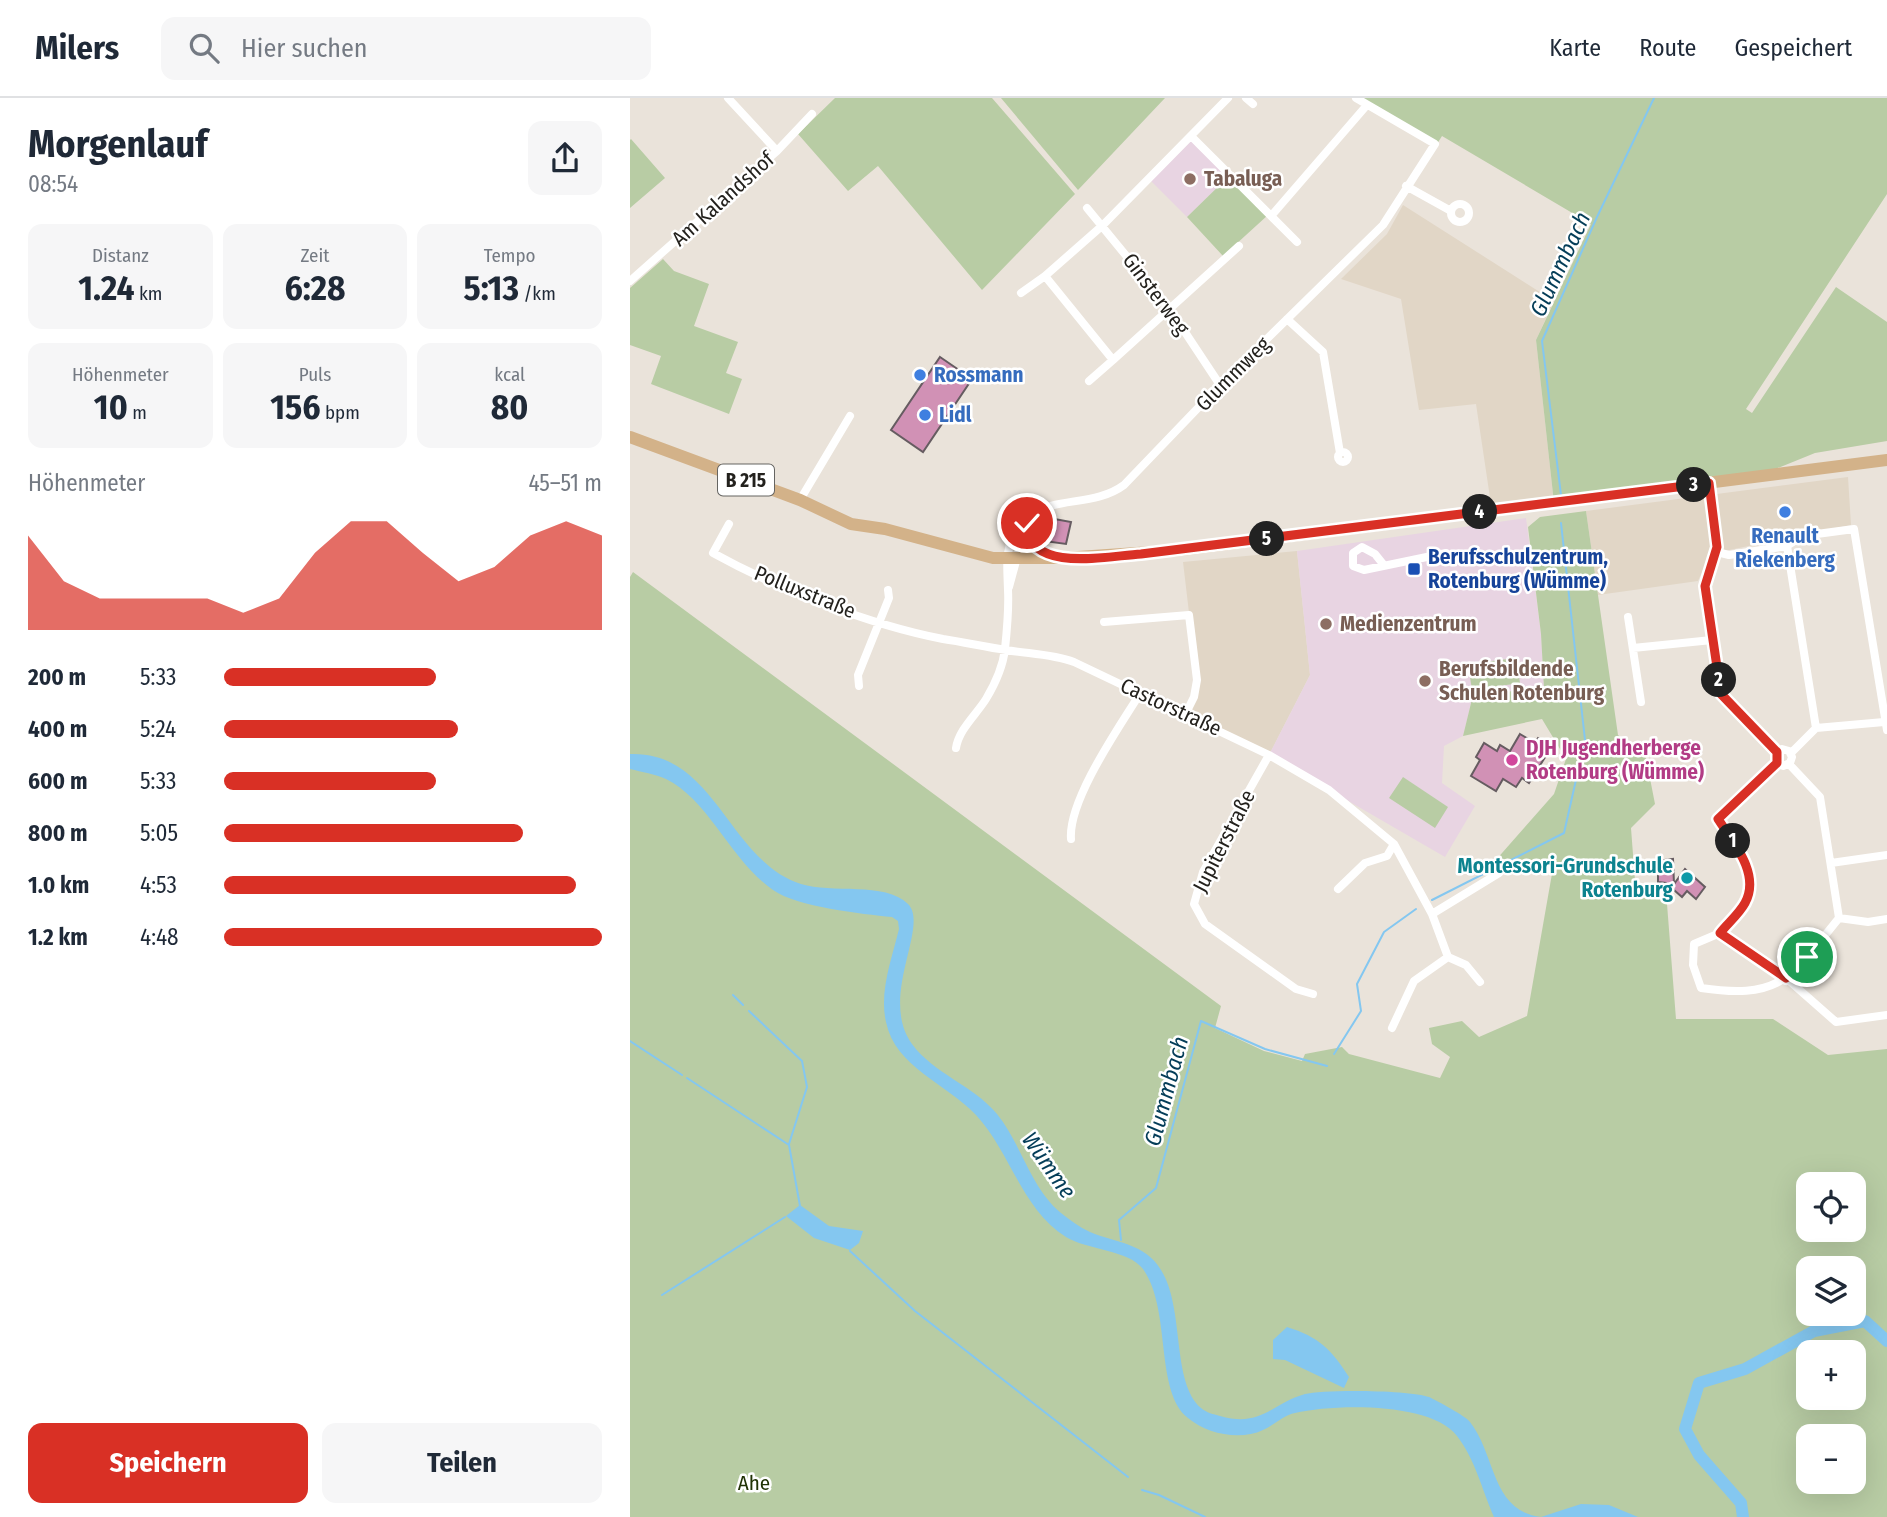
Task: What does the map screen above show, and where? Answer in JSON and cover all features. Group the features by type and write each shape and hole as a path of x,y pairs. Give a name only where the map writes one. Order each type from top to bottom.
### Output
{"main road":[{"name":"B 215","path":"630,437 800,500 851,524 885,529 992,558 1054,558 1181,550 1887,460"}],"street":[{"path":"728,98 777,151"},
{"path":"1021,293 1045,276 1103,225 1228,98"},
{"path":"1272,215 1367,105 1356,98"},
{"name":"Glummweg","path":"1030,517 1046,509 1115,492 1383,225 1435,144 1367,105"},
{"name":"Am Kalandshof","path":"630,281 777,151 813,114"},
{"path":"1192,137 1297,242"},
{"path":"1406,186 1451,211"},
{"name":"Ginsterweg","path":"1087,208 1169,308 1220,385"},
{"path":"1089,381 1239,246"},
{"path":"1045,276 1113,360"},
{"path":"1287,320 1322,352 1340,453"},
{"path":"800,500 850,416"},
{"path":"1709,483 1717,552 1705,586 1721,694 1777,752 1777,763 1718,819 1742,854 1750,881 1746,902 1720,933 1694,944 1693,965 1701,988 1736,993 1770,988 1786,978 1839,918"},
{"path":"1010,556 1030,517"},
{"path":"956,748 959,737 992,687 1005,650 1010,556 1014,534 1030,517"},
{"name":"Polluxstraße","path":"729,524 713,553 813,598 880,622 1005,650"},
{"path":"1025,528 1030,542 1054,558"},
{"path":"1717,552 1729,555 1787,546 1802,536 1854,529 1886,726 1816,728 1791,753 1788,764"},
{"path":"1787,546 1816,728"},
{"path":"1383,564 1446,553"},
{"path":"859,686 859,675 889,598 888,590"},
{"path":"1104,622 1189,615 1197,680 1194,697 1186,713"},
{"path":"1628,617 1641,702"},
{"path":"1633,648 1712,640"},
{"name":"Castorstraße","path":"1005,650 1060,657 1186,713 1269,755 1329,790 1394,844"},
{"path":"1071,839 1072,820 1085,790 1141,692"},
{"path":"1777,752 1784,749 1791,753"},
{"name":"Jupiterstraße","path":"1269,755 1209,861 1196,891 1194,904 1205,924 1296,989 1313,994"},
{"path":"1777,763 1783,766 1788,764"},
{"path":"1788,764 1820,797 1839,918"},
{"path":"1338,889 1365,863 1387,856 1394,844"},
{"path":"1394,844 1432,914 1448,957 1466,965 1480,982"},
{"path":"1830,863 1887,855"},
{"path":"1432,914 1499,873"},
{"path":"1839,918 1868,922 1887,919"},
{"path":"1720,933 1786,978 1836,1022 1887,1015"},
{"path":"1392,1028 1414,981 1448,957"}],"shaded area":[{"name":"Tabaluga","path":"1191,141 1228,177 1187,217 1151,181"},
{"path":"1403,205 1554,301 1536,340 1554,503 1492,511 1476,404 1419,410 1401,299 1341,279 1387,234"},
{"path":"1848,477 1851,525 1710,554 1698,581 1598,595 1586,511"},
{"name":"Berufsbildende Schulen Rotenburg","path":"1526,518 1541,634 1544,688 1473,695 1463,736 1444,746 1442,783 1475,806 1445,857 1269,755 1310,675 1297,551"},
{"path":"1297,551 1310,675 1269,755 1186,713 1197,680 1183,562"}],"green space":[{"path":"835,98 992,98 1075,194 982,290 878,166 848,191 798,134"},
{"path":"1001,98 1165,98 1078,190"},
{"path":"1360,98 1887,98 1887,194 1746,409 1752,413 1836,287 1887,322 1887,441 1815,453 1753,478 1554,503 1536,340 1591,224 1442,136 1437,144"},
{"path":"630,140 665,178 630,208"},
{"path":"1228,177 1268,215 1223,256 1187,217"},
{"path":"663,259 674,271 709,284 694,326 738,342 726,373 742,379 729,414 651,384 661,356 630,345 630,288"},
{"name":"Ahe","path":"1586,511 1618,735 1646,758 1655,804 1631,828 1635,881 1667,904 1676,1019 1773,1019 1828,1055 1887,1049 1887,1517 630,1517 630,577 633,572 1221,1006 1215,1028 1264,1051 1302,1061 1305,1054 1342,1047 1349,1054 1440,1078 1450,1057 1432,1044 1429,1028 1462,1021 1479,1037 1527,1016 1553,868 1495,861 1554,794 1566,759 1542,719 1463,736 1473,695 1544,688 1541,634 1528,527 1540,517"},
{"path":"1516,658 1520,683 1472,690 1468,664"},
{"path":"1403,777 1448,807 1435,828 1389,798"}],"water":[{"path":"630,754 659,758 683,770 703,788 756,854 776,872 813,887 872,890 898,897 908,904 913,914 913,929 900,1005 903,1025 912,1044 931,1064 977,1095 997,1114 1041,1191 1061,1213 1086,1230 1138,1249 1154,1261 1161,1270 1173,1304 1185,1381 1201,1408 1220,1416 1246,1419 1257,1417 1294,1398 1315,1392 1387,1392 1429,1397 1470,1422 1503,1493 1525,1513 1541,1517 1494,1517 1473,1465 1457,1436 1444,1425 1405,1411 1357,1407 1312,1410 1291,1414 1267,1428 1244,1435 1214,1432 1188,1418 1177,1406 1171,1389 1157,1306 1152,1286 1143,1269 1128,1258 1066,1237 1051,1225 1027,1196 988,1130 976,1115 923,1074 891,1038 884,1011 884,999 899,929 898,921 892,917 813,905 773,890 758,878 708,816 681,789 662,777 630,769"},
{"path":"800,1205 829,1226 863,1231 859,1243 850,1250 814,1238 786,1216"},
{"path":"1287,1327 1308,1335 1330,1352 1349,1377 1344,1388 1285,1360 1273,1359 1273,1340"},
{"path":"1581,1504 1609,1505 1638,1517 1541,1517"}],"building":[{"name":"Lidl","path":"940,357 972,379 923,452 891,430"},
{"path":"1049,518 1071,522 1066,544 1044,541"},
{"name":"DJH Jugendherberge Rotenburg (Wümme)","path":"1520,734 1535,743 1538,738 1552,746 1529,783 1522,778 1516,787 1503,779 1496,791 1471,776 1480,760 1476,757 1484,743 1497,751 1500,745 1510,751"},
{"name":"Montessori-Grundschule Rotenburg","path":"1673,859 1674,884 1685,869 1705,887 1696,899 1687,891 1682,897 1666,883 1658,882 1658,861"}],"waterway":[{"name":"Glummbach","path":"1561,495 1542,341 1654,98"},
{"name":"Glummbach","path":"1432,900 1564,833 1585,740 1561,523"},
{"name":"Glummbach","path":"1334,1054 1361,1011 1357,984 1384,932 1416,909"},
{"path":"733,995 743,1005"},
{"path":"749,1011 802,1061 807,1087 789,1144"},
{"name":"Glummbach","path":"1121,1240 1119,1220 1156,1188 1201,1021 1265,1049 1327,1066"},
{"path":"630,1041 682,1075"},
{"path":"687,1078 789,1145 800,1206"},
{"path":"662,1295 785,1217"},
{"path":"850,1251 915,1311 1128,1477"},
{"path":"1743,1517 1741,1503 1699,1455 1685,1429 1699,1383 1745,1369 1814,1331 1865,1321 1887,1341"},
{"path":"1142,1490 1159,1495 1205,1517"}],"place":[{"name":"Tabaluga","path":"1190,179"},
{"name":"Rossmann","path":"920,375"},
{"name":"Lidl","path":"925,415"},
{"name":"Renault Riekenberg","path":"1785,512"},
{"name":"Berufsschulzentrum, Rotenburg (Wümme)","path":"1414,569"},
{"name":"Medienzentrum","path":"1326,624"},
{"name":"Berufsbildende Schulen Rotenburg","path":"1425,681"},
{"name":"DJH Jugendherberge Rotenburg (Wümme)","path":"1512,760"},
{"name":"Montessori-Grundschule Rotenburg","path":"1687,878"}],"route":[{"path":"1027,523 1025,528 1030,542 1054,558 1141,554 1709,483 1717,552 1705,586 1721,694 1777,752 1777,763 1718,819 1742,854 1750,881 1746,902 1720,933 1786,978 1807,957"}],"water label":[{"name":"Wümme","path":"1049,1165"}]}
